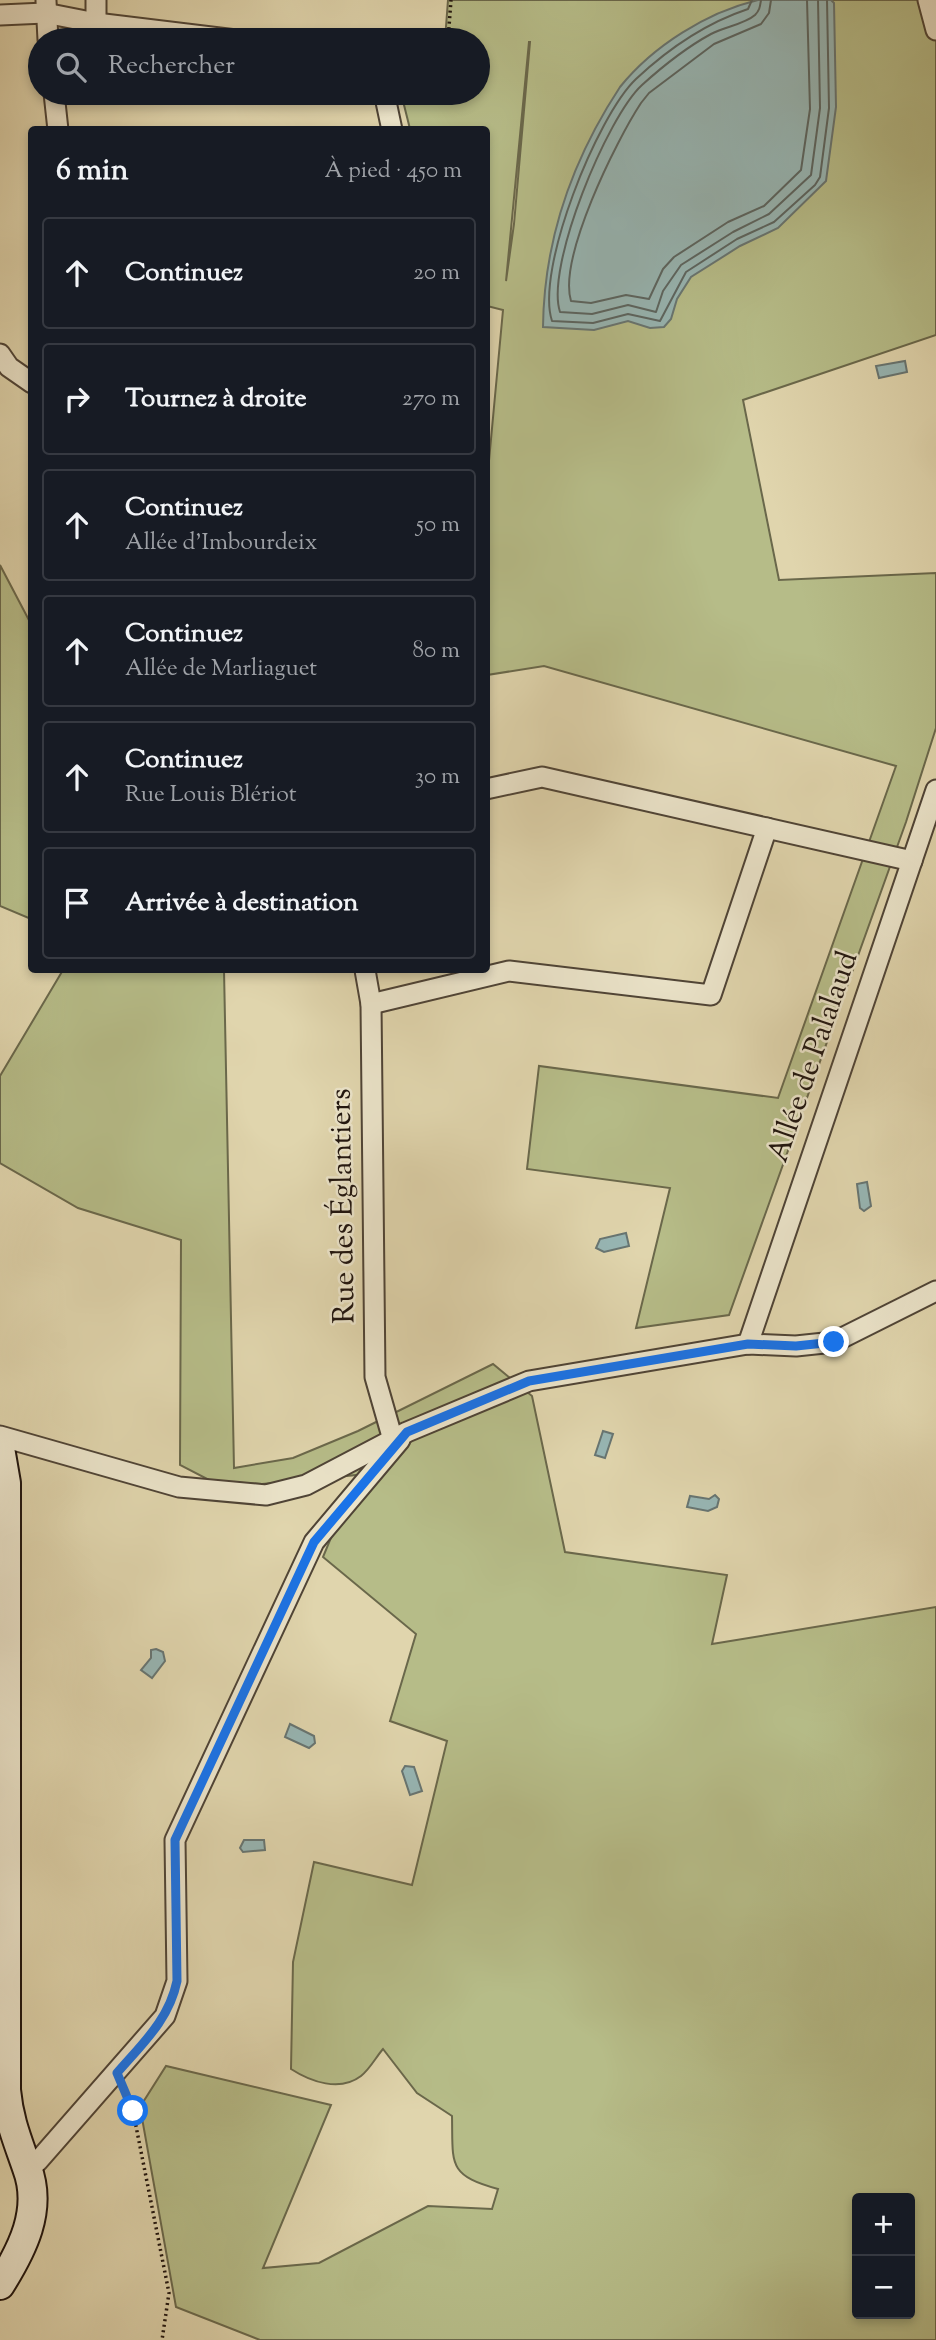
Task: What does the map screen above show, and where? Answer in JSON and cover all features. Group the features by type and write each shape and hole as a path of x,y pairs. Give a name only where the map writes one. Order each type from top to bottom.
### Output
{"street":[{"path":"96,0 96,23"},
{"path":"928,0 936,30"},
{"path":"46,7 47,28"},
{"path":"0,15 46,7 96,23 137,28"},
{"path":"55,105 58,126"},
{"path":"387,105 391,126"},
{"path":"0,354 9,367 28,380"},
{"path":"490,788 542,777 912,861"},
{"name":"Allée de Palalaud","path":"748,1344 936,790"},
{"path":"371,1004 509,971 711,995 767,828"},
{"name":"Rue des Églantiers","path":"366,973 371,1004 375,1377 400,1436"},
{"path":"0,1436 178,1487 266,1495 306,1485 400,1436 529,1381 748,1344 796,1346 834,1342 936,1291"},
{"path":"28,2169 117,2073 159,2024 173,2000 178,1958 175,1840 314,1542 400,1436"},
{"path":"0,1448 6,1483 4,2115 28,2169 32,2199 29,2229 0,2284"}],"path":[{"path":"449,28 451,0"},
{"path":"117,2073 133,2111 169,2293 162,2340"}],"green space":[{"path":"448,0 936,0 936,335 743,400 779,580 936,573 936,728 906,822 729,1315 636,1328 670,1188 527,1169 539,1066 778,1098 896,766 544,666 490,675 490,450 503,310 490,307 490,126 409,126 404,105 490,105 490,28 446,28","holes":["529,42 530,42 514,224 506,281"]},
{"path":"0,565 28,618 28,918 0,906"},
{"path":"61,973 224,973 234,1468 293,1458 358,1431 493,1364 532,1396 565,1552 727,1575 712,1644 936,1607 936,2340 260,2340 176,2307 140,2107 166,2066 331,2105 263,2268 319,2263 428,2206 492,2209 498,2189 481,2184 461,2172 456,2165 452,2146 452,2116 417,2093 383,2049 361,2076 344,2083 316,2081 291,2069 293,1962 314,1862 412,1885 447,1741 390,1721 416,1634 323,1557 357,1475 262,1484 211,1481 180,1465 181,1240 78,1208 0,1163 0,1076"}],"water":[{"path":"758,0 831,0 834,3 836,107 826,181 778,228 740,246 691,277 677,299 671,319 664,327 650,328 628,321 594,330 543,327 549,263 564,202 588,143 620,87 648,58 682,33 720,13"},
{"path":"905,361 907,372 879,378 876,366"},
{"path":"867,1182 871,1206 864,1211 860,1208 857,1184"},
{"path":"626,1233 629,1246 604,1252 596,1248 600,1239"},
{"path":"603,1431 613,1434 605,1458 595,1455"},
{"path":"715,1495 719,1499 717,1507 708,1511 687,1507 690,1496 709,1499"},
{"path":"151,1650 163,1652 165,1661 152,1678 141,1670 151,1658"},
{"path":"290,1724 314,1736 315,1743 309,1748 285,1737"},
{"path":"405,1766 414,1767 422,1791 410,1795 402,1771"},
{"path":"244,1840 264,1840 265,1850 243,1852 240,1848"}],"route":[{"path":"133,2111 117,2073 165,2016 173,2000 177,1981 175,1840 314,1542 407,1432 529,1381 748,1344 796,1346 834,1342"}]}
